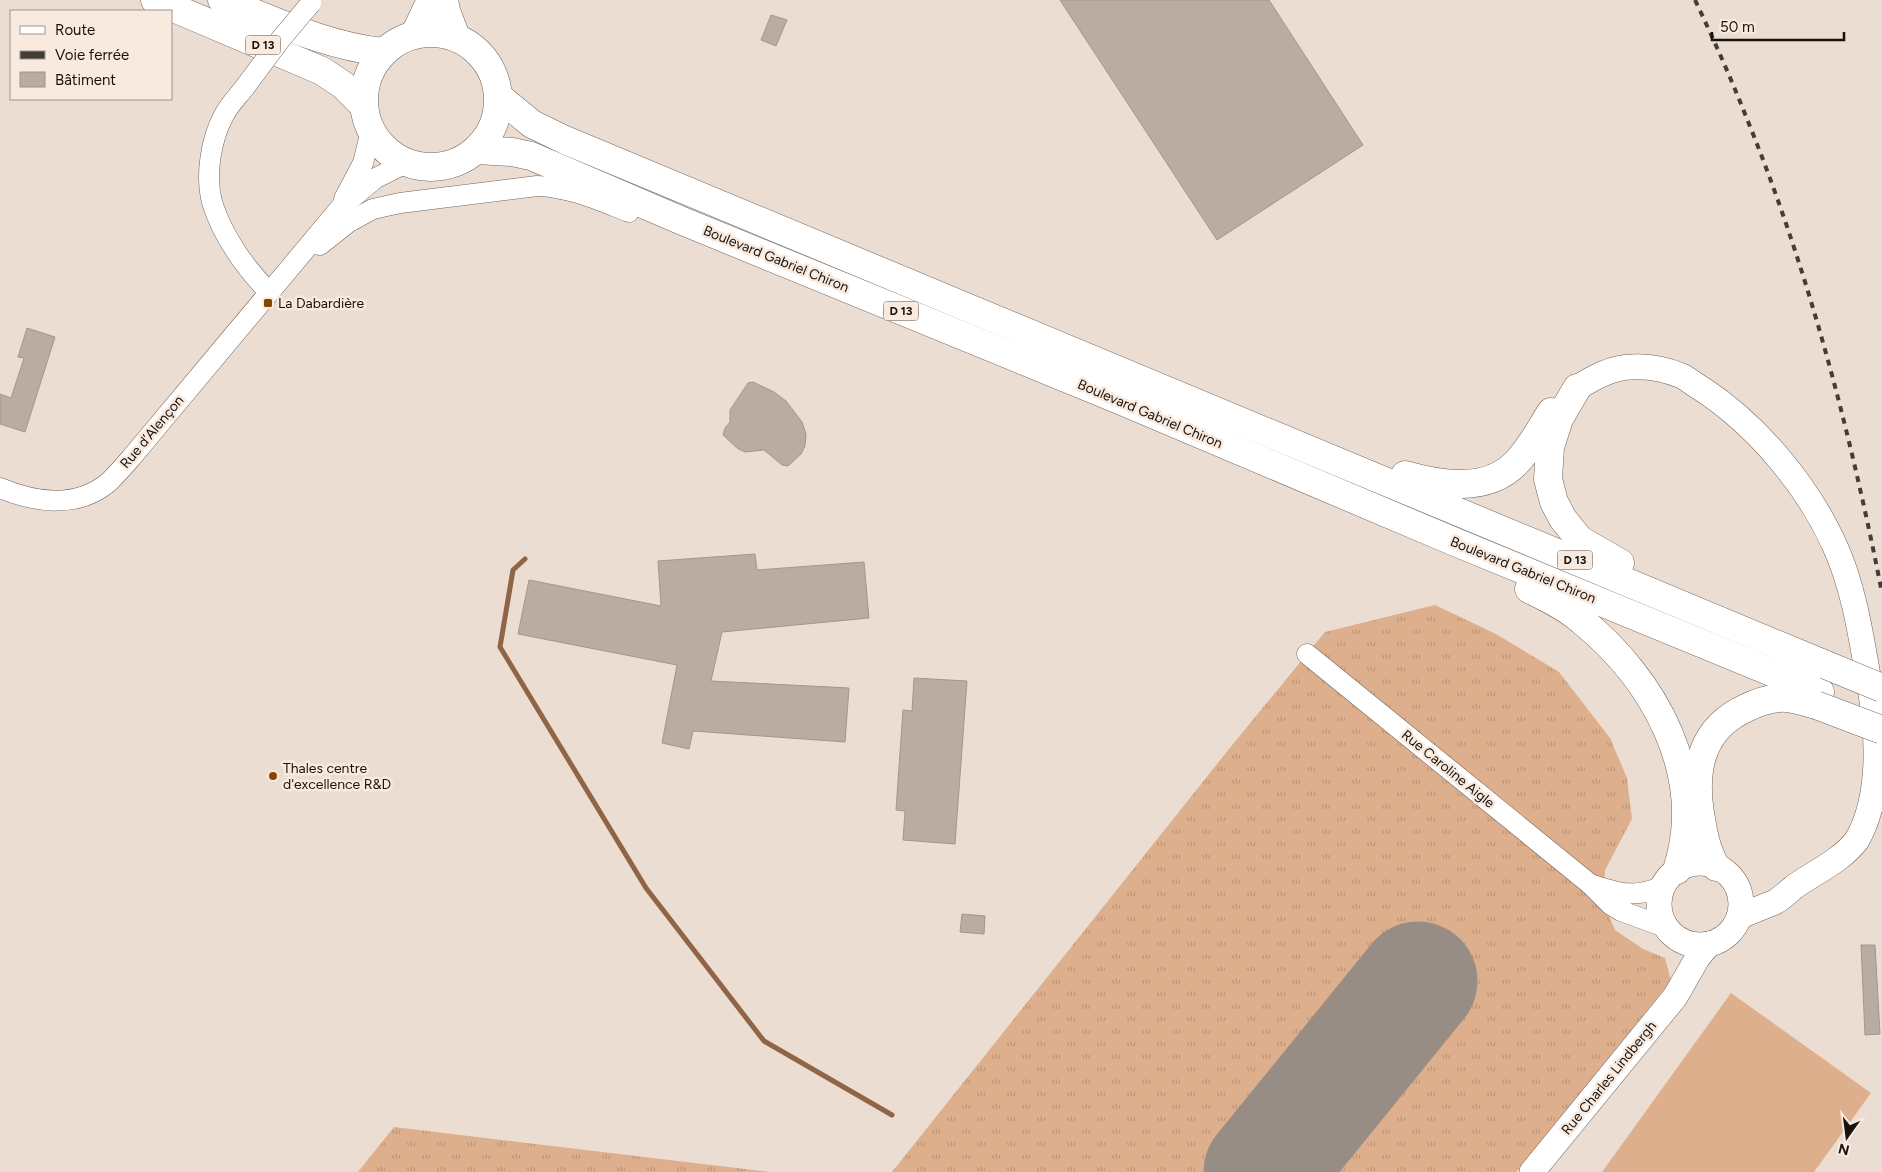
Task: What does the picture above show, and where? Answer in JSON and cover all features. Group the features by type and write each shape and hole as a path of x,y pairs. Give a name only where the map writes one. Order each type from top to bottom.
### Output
{"main road":[{"name":"D 13","path":"155,0 322,71 343,85 363,105"},
{"name":"D 13","path":"222,0 333,43 356,49 383,52"},
{"path":"415,34 431,0"},
{"path":"444,0 456,37"},
{"path":"436,32 456,37 473,46 486,60 495,78 499,97 498,112 494,126 487,139 461,161 443,167 424,167 406,163 380,145 371,131 363,105 365,86 372,68 383,52 398,41 415,34 436,32"},
{"name":"Boulevard Gabriel Chiron","path":"499,97 532,124 565,140 1882,688"},
{"name":"Boulevard Gabriel Chiron","path":"476,150 512,152 531,156 680,220 1455,542 1818,698"},
{"path":"1324,455 1362,460 1427,481 1458,485 1476,483 1494,478 1515,465 1533,443 1551,412 1577,388"},
{"path":"1577,388 1559,419 1550,447 1548,479 1554,502 1563,518 1580,540 1614,560 1729,614 1779,645"},
{"path":"1455,542 1470,559 1559,605 1580,619 1627,664 1650,696 1677,750 1685,797 1686,824 1684,845 1670,878"},
{"path":"1716,867 1705,841 1698,798 1698,768 1704,750 1715,731 1731,715 1753,704 1779,698 1798,700 1818,698 1882,730"},
{"name":"D 13","path":"1818,698 1882,718"}],"street":[{"path":"269,292 260,283 227,238 212,201 209,175 216,132 224,114 312,1"},
{"path":"340,208 363,163 371,131"},
{"path":"340,208 376,178 406,163"},
{"path":"303,253 323,244 349,222 373,209 400,202 537,186 571,190 648,219 680,220"},
{"name":"Rue d’Alençon","path":"0,488 39,501 61,502 86,495 109,482 340,208"},
{"path":"1577,388 1598,375 1630,367 1658,369 1682,377 1711,395 1737,416 1771,450 1804,490 1822,518 1835,546 1856,610 1873,705 1880,767 1874,805 1857,840 1820,871 1794,887 1777,901 1739,917"},
{"name":"Rue Caroline Aigle","path":"1307,654 1590,884 1611,905 1671,932"},
{"path":"1671,932 1693,944 1709,944 1726,936 1739,917 1741,903 1737,888 1729,876 1716,867 1703,864 1690,865 1670,878 1660,896 1661,917 1671,932 1684,968 1684,982"},
{"name":"Rue Caroline Aigle","path":"1590,884 1624,894 1642,893 1670,878"},
{"path":"1737,888 1755,892 1773,892 1794,887"},
{"name":"Rue Charles Lindbergh","path":"1532,1172 1675,997 1698,958 1709,944"}],"green space":[{"path":"1435,605 1496,634 1559,672 1610,738 1627,778 1632,819 1605,870 1603,902 1615,930 1643,949 1665,958 1671,981 1516,1172 892,1172 1233,744 1325,632"},
{"path":"1731,993 1871,1093 1814,1172 1602,1172"},
{"path":"394,1127 770,1172 358,1172"}],"building":[{"path":"1060,0 1269,0 1363,145 1217,240"},
{"path":"771,15 787,20 776,46 761,40"},
{"path":"27,328 55,337 25,432 0,424 0,394 11,398 24,358 18,357"},
{"path":"753,382 774,392 786,401 802,422 806,434 805,446 801,454 788,466 782,465 764,450 745,452 737,448 723,435 725,428 730,422 730,410 748,383"},
{"path":"755,554 757,570 864,562 869,618 722,632 711,681 849,688 845,742 693,731 689,749 662,743 677,665 518,634 529,580 661,606 658,561"},
{"path":"914,678 967,681 955,844 903,840 905,811 896,810 903,710 912,711"},
{"path":"962,914 985,916 984,934 960,932"},
{"path":"1861,945 1875,945 1880,1034 1865,1035"}],"waterway":[{"path":"525,559 513,570 500,647 646,888 764,1041 892,1115"}],"runway":[{"path":"1263,1172 1418,981"}],"railway":[{"path":"1695,0 1715,43 1768,172 1808,290 1856,471 1882,593"}],"place":[{"name":"La Dabardière","path":"268,303"},
{"name":"Thales centre d'excellence R&D","path":"273,776"}]}
